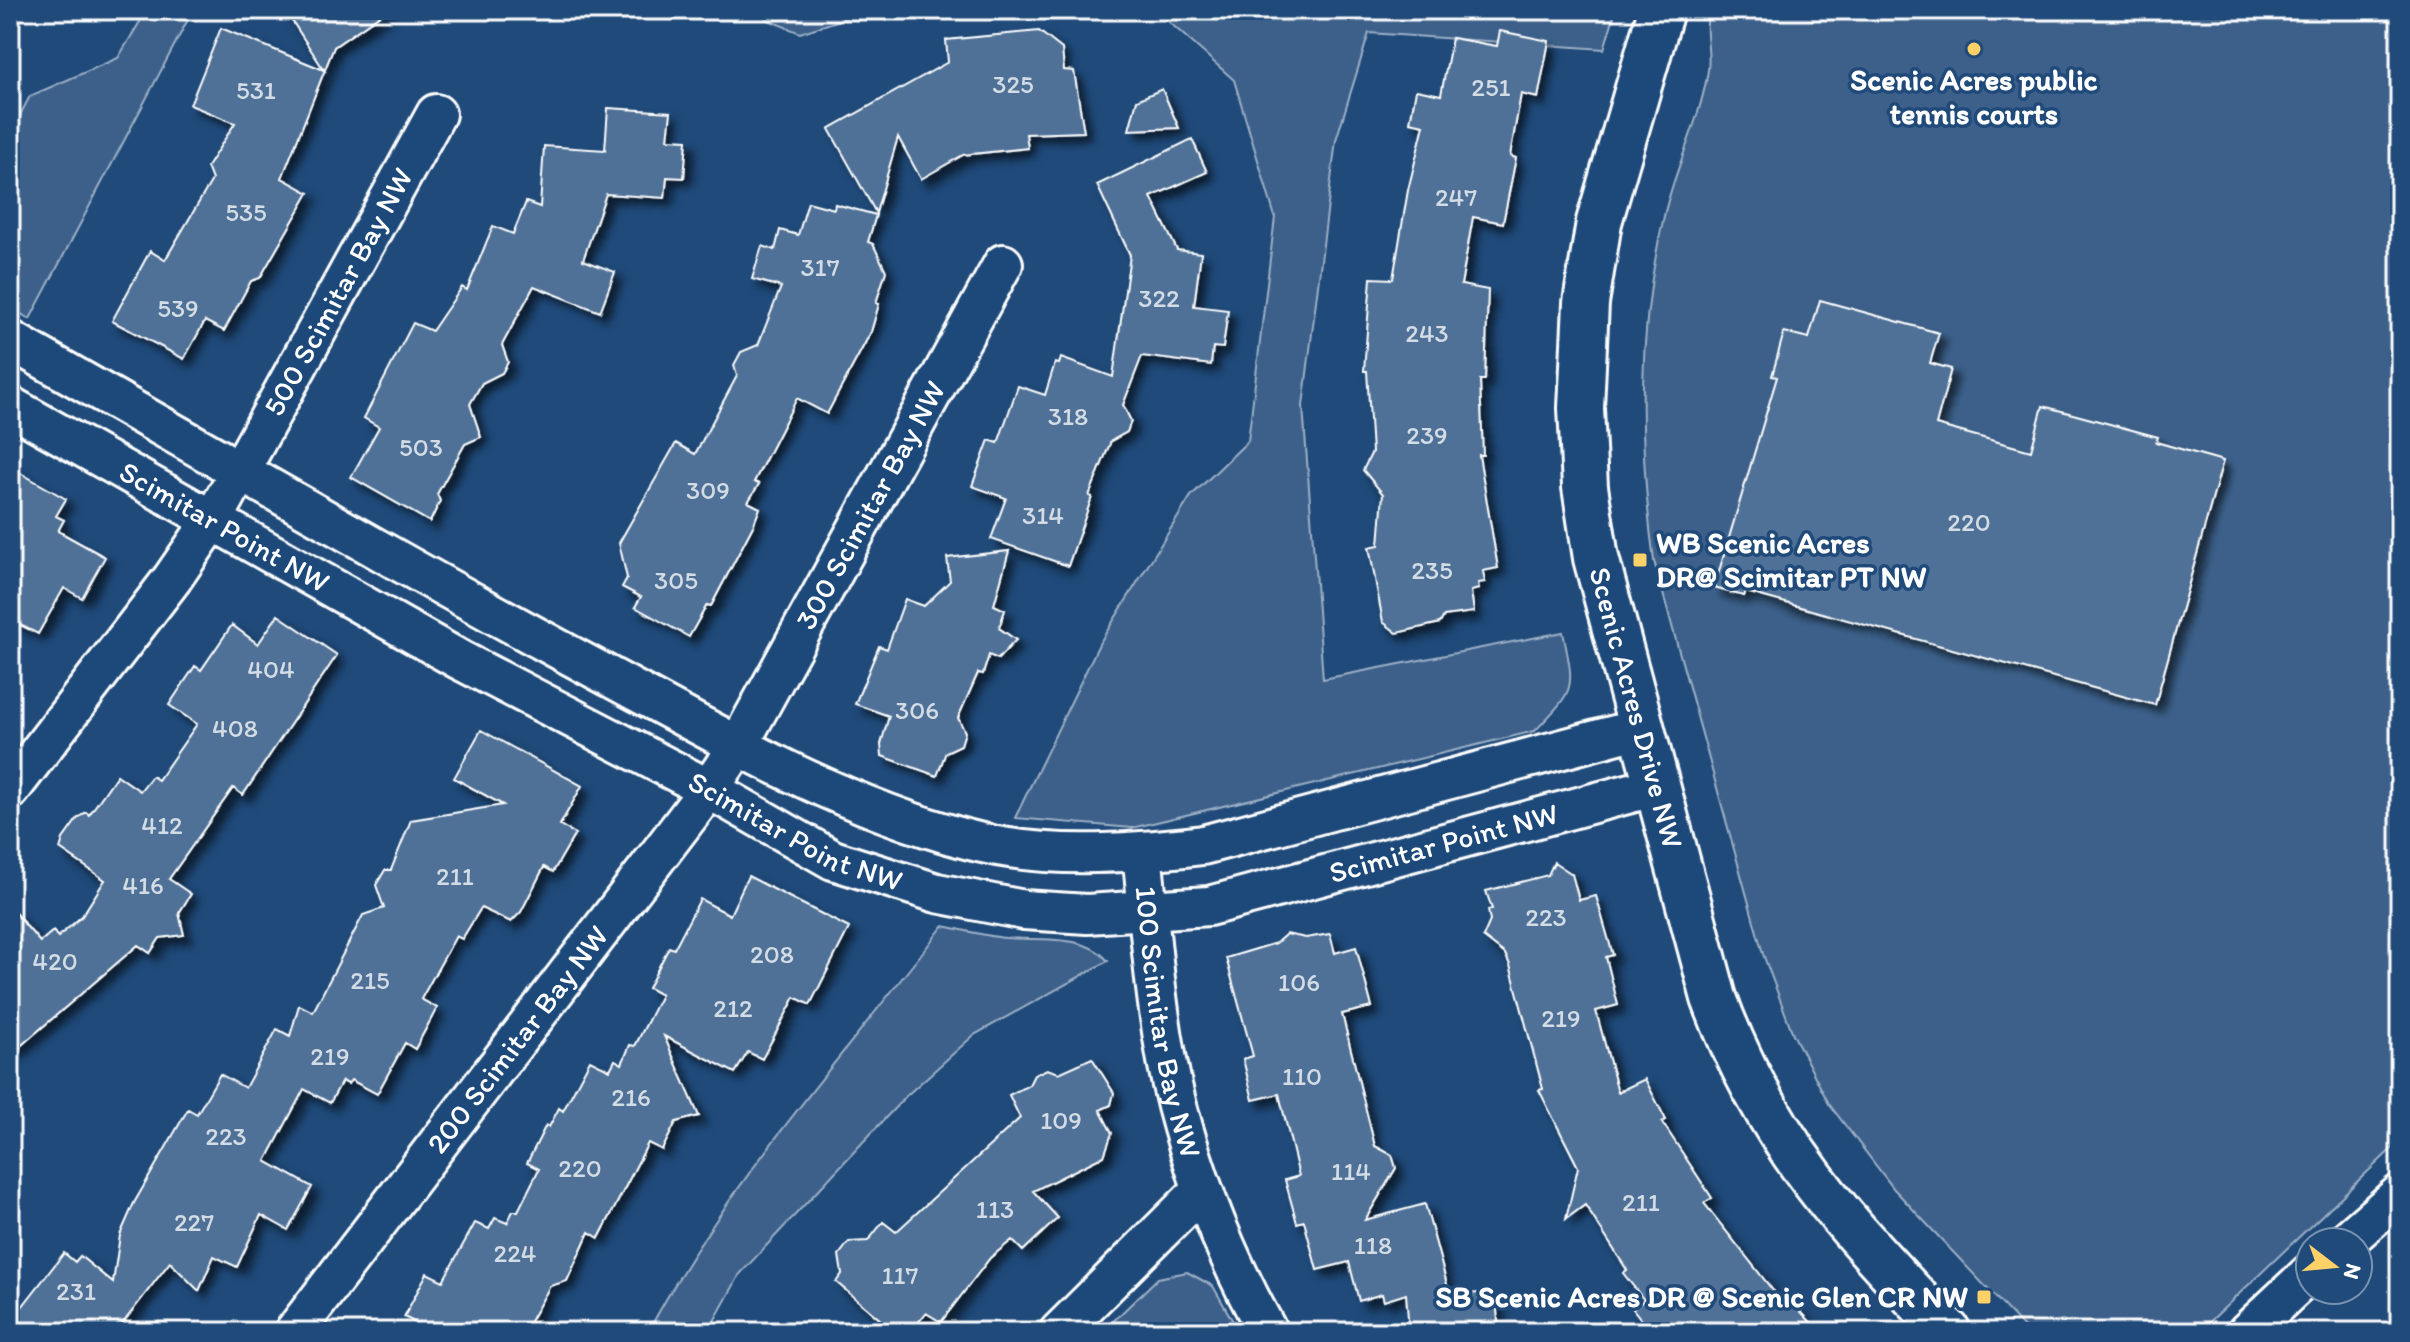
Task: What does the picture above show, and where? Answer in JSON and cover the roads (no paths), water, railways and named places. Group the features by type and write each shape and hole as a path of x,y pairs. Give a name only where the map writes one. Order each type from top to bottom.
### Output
{"street":[{"name":"Scenic Acres Drive NW","path":"1661,10 1599,222 1586,303 1581,408 1585,487 1596,558 1714,998 1729,1041 1776,1129 1837,1215 1948,1332"},
{"name":"500 Scimitar Bay NW","path":"10,790 172,579 214,518 436,114"},
{"name":"300 Scimitar Bay NW","path":"738,746 1003,264"},
{"name":"Scimitar Point NW","path":"10,340 493,614 738,746 867,808 969,840 1053,851 1142,852 1203,845 1641,728"},
{"name":"Scimitar Point NW","path":"10,406 214,518 460,660 709,789 833,860 937,893 1024,910 1087,914 1209,906 1657,786"},
{"name":"200 Scimitar Bay NW","path":"294,1332 709,789 738,746"},
{"name":"100 Scimitar Bay NW","path":"1142,852 1160,1013 1176,1104 1202,1190 1229,1258 1268,1332"},
{"name":"100 Scimitar Bay NW","path":"1059,1332 1202,1190"},
{"path":"2363,1226 2400,1194"},
{"path":"2247,1332 2294,1288"}],"place":[{"name":"Scenic Acres public tennis courts","path":"1974,49"},
{"name":"WB Scenic Acres DR@ Scimitar PT NW","path":"1640,560"},
{"name":"SB Scenic Acres DR @ Scenic Glen CR NW","path":"1984,1297"}]}
